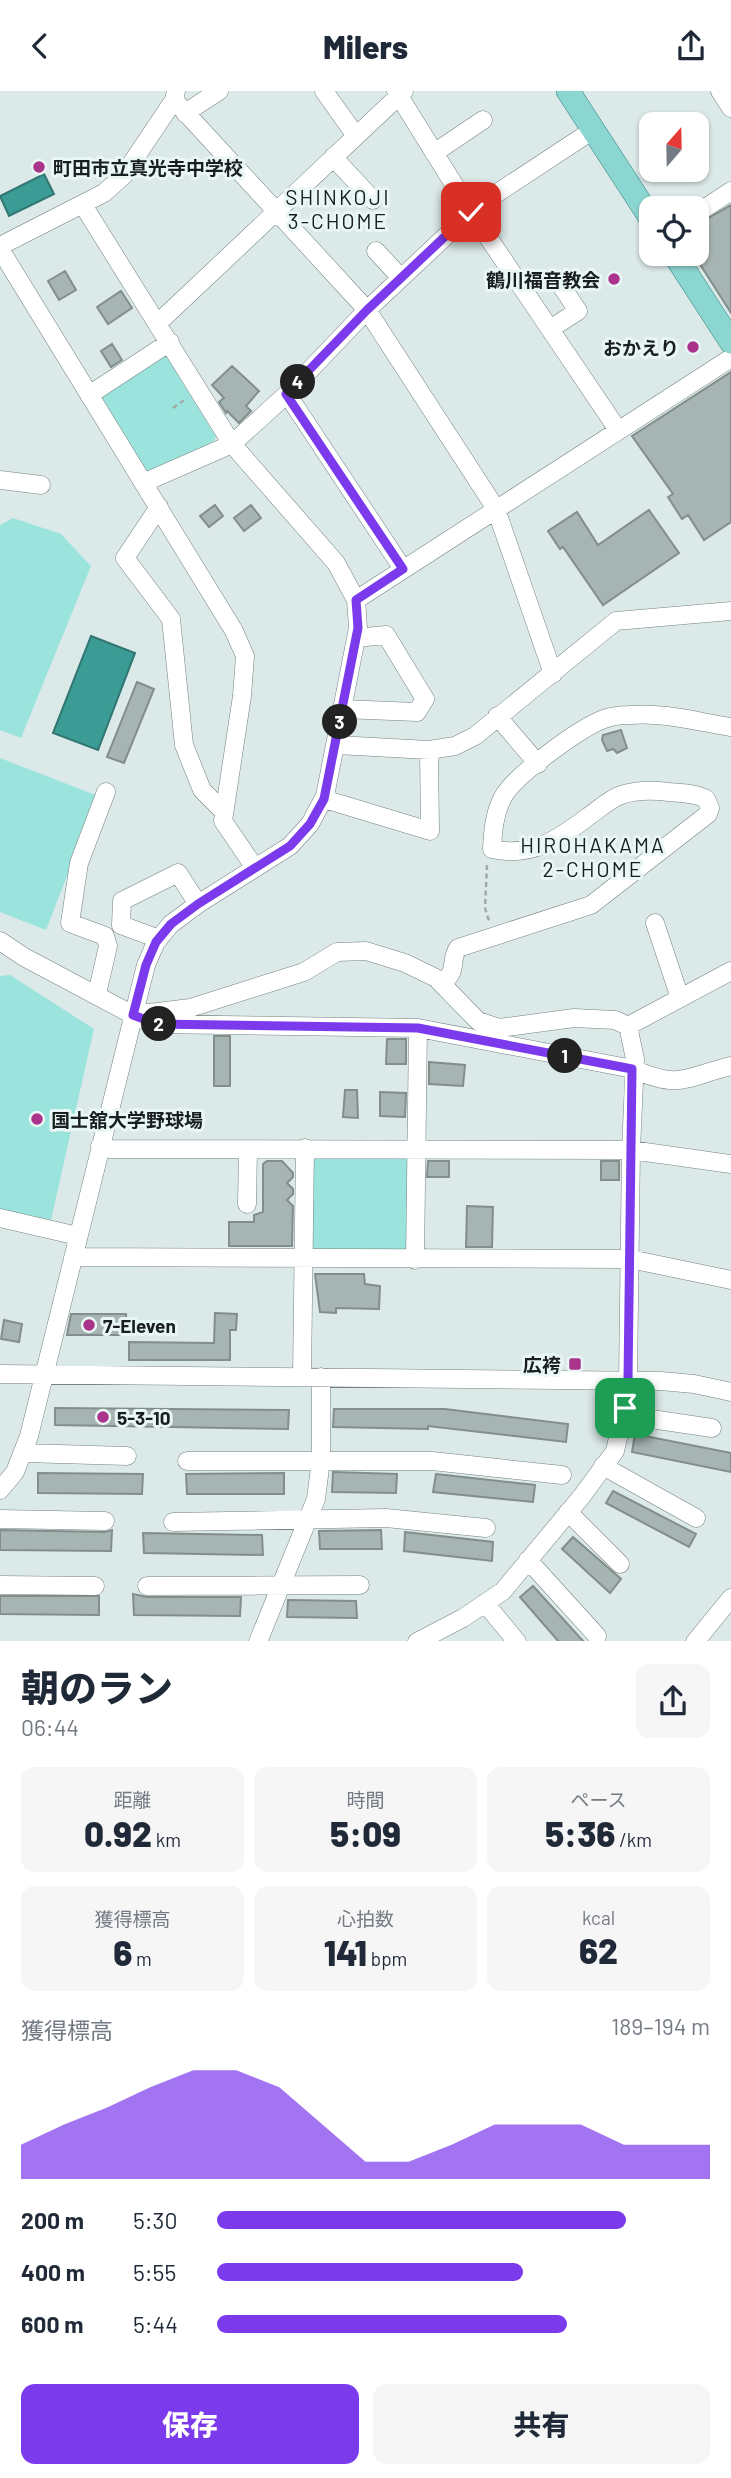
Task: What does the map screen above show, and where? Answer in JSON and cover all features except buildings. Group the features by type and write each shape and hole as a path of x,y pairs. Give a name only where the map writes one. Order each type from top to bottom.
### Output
{"main road":[{"path":"568,91 639,201"},
{"path":"682,266 731,342"}],"street":[{"path":"219,91 179,101 123,176 104,193 0,248 234,631 245,656 242,696 223,821 255,868"},
{"path":"324,91 356,136"},
{"path":"158,323 399,93 471,212 618,430"},
{"path":"179,101 276,212 367,310 496,509 553,674"},
{"path":"434,153 483,120"},
{"path":"143,483 232,444 286,394 367,310 471,212 593,130"},
{"path":"333,157 373,200"},
{"path":"709,205 731,191"},
{"path":"0,1490 7,1469 24,1453 146,965 159,939 171,924 290,846 310,824 324,799 337,745 358,628 356,600 336,563 232,444 83,205"},
{"path":"376,251 401,278"},
{"path":"550,329 578,311 560,284"},
{"path":"89,395 170,342"},
{"path":"356,600 731,358"},
{"path":"286,394 403,569"},
{"path":"0,479 41,485"},
{"path":"159,507 125,558 171,619 184,745 202,790 224,812"},
{"path":"337,745 429,750 455,745 475,736 616,621 731,611"},
{"path":"342,709 417,712 425,699 386,635 356,638"},
{"path":"441,983 449,978 454,968 454,953 457,948 591,905 708,814 710,808 706,799 701,796 649,790 620,796 558,839 529,851 507,853 492,849 495,819 503,797 515,782 584,729 606,718 660,715 731,727"},
{"path":"497,716 538,764"},
{"path":"324,799 430,831 429,750"},
{"path":"97,994 108,946 105,936 70,923 79,863 106,792"},
{"path":"159,939 121,925 121,901 178,873 198,904"},
{"path":"655,923 680,998"},
{"path":"0,940 24,957 133,1015 157,1024 418,1028 632,1069 656,1079 675,1082 731,1066"},
{"path":"133,1015 190,1008 304,972 337,952 366,951 405,963 436,978 478,1021 499,1028 574,1018 615,1020 628,1026"},
{"path":"628,1026 731,971"},
{"path":"428,1639 503,1591 615,1451 624,1415 628,1380 632,1069 635,1059 628,1026"},
{"path":"415,1260 418,1028"},
{"path":"100,1146 111,1149 631,1150 731,1164"},
{"path":"302,1377 305,1148"},
{"path":"247,1150 247,1204"},
{"path":"0,1219 78,1236"},
{"path":"72,1257 630,1259 731,1280"},
{"path":"0,1374 628,1380 694,1384 731,1392"},
{"path":"258,1641 316,1499 321,1460 321,1377"},
{"path":"624,1415 712,1428"},
{"path":"24,1453 127,1456"},
{"path":"187,1461 432,1461 562,1475"},
{"path":"603,1466 696,1518"},
{"path":"568,1512 620,1564"},
{"path":"173,1522 386,1518 486,1528"},
{"path":"0,1519 105,1521"},
{"path":"528,1560 597,1636"},
{"path":"0,1585 95,1586"},
{"path":"147,1586 360,1585"},
{"path":"695,1641 731,1598"},
{"path":"485,1603 517,1641"}],"path":[{"path":"487,862 485,908 488,918"}],"shaded area":[{"path":"44,174 54,194 9,216 0,196"},
{"path":"163,351 216,437 214,441 149,473 142,471 95,395"},
{"path":"13,518 61,534 91,566 21,738 0,730 0,525"},
{"path":"91,636 135,653 98,750 53,733"},
{"path":"0,758 98,796 46,930 0,912"},
{"name":"国士舘大学野球場","path":"10,975 94,1029 51,1220 0,1209 0,976"},
{"path":"306,1151 414,1153 410,1256 307,1254"}],"place":[{"name":"町田市立真光寺中学校","path":"39,167"},
{"name":"鶴川福音教会","path":"614,279"},
{"name":"おかえり","path":"693,347"},
{"name":"国士舘大学野球場","path":"37,1119"},
{"name":"7-Eleven","path":"89,1325"},
{"name":"広袴","path":"575,1364"},
{"name":"5-3-10","path":"103,1417"}],"district":[{"name":"SHINKOJI 3-CHOME","path":"338,208"},
{"name":"HIROHAKAMA 2-CHOME","path":"593,856"}],"route":[{"path":"471,212 367,310 286,394 293,400 403,569 356,600 358,628 337,745 325,796 310,824 290,846 171,924 156,942 146,965 133,1015 157,1024 418,1028 632,1069 628,1380 625,1408"}]}
